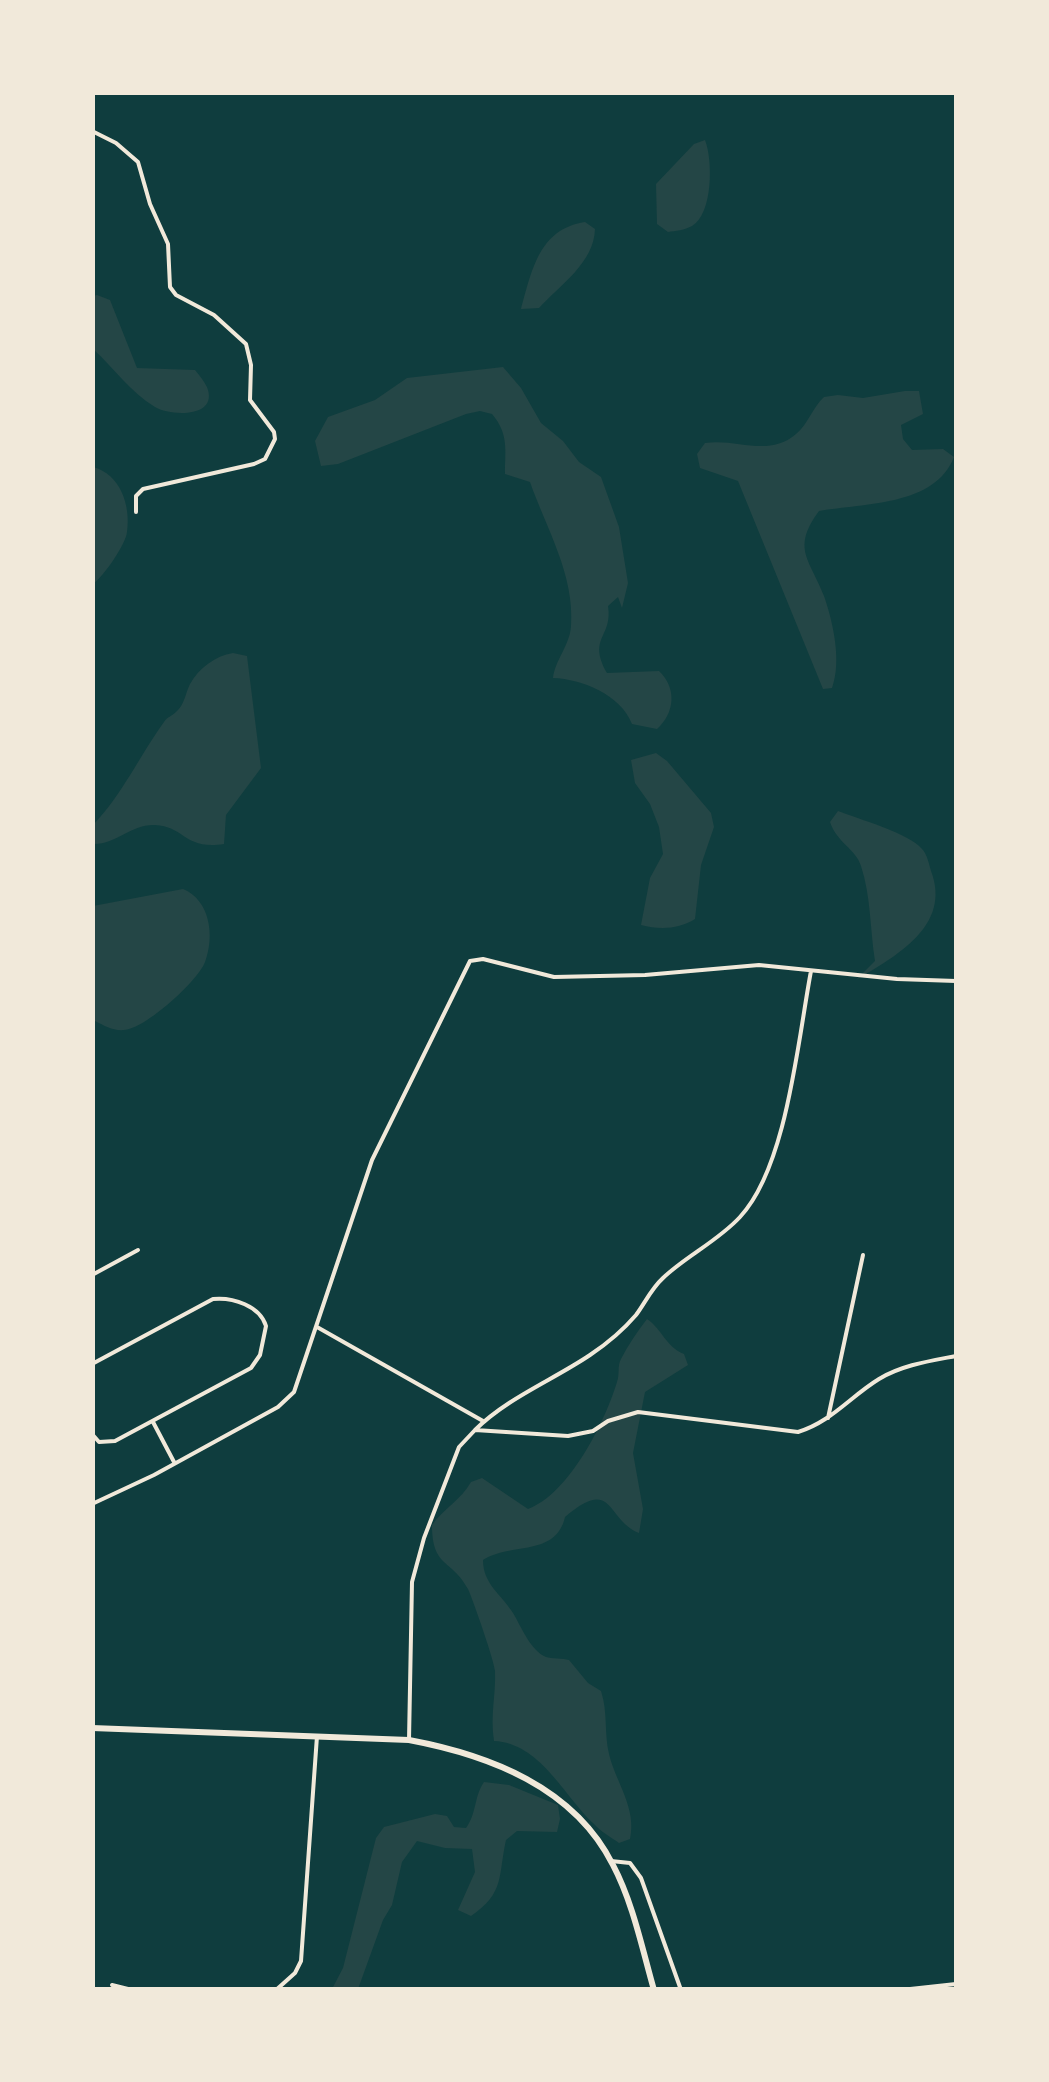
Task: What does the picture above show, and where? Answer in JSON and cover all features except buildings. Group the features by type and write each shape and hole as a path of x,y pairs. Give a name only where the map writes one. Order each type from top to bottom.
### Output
{"main road":[{"path":"92,1728 409,1740 458,1749 502,1765 561,1802 611,1860 654,1990"}],"street":[{"path":"92,131 116,143 138,162 150,204 168,244 170,287 214,315 246,344 251,365 250,400 275,439 265,459 254,464 142,489 136,496 136,512"},
{"path":"92,1504 287,1401 302,1376 372,1160 470,961 483,960 554,977 645,975 737,965 956,981"},
{"path":"409,1740 412,1582 424,1538 459,1447 484,1421 590,1356 634,1318 656,1284 749,1207 762,1187 774,1152 811,970"},
{"path":"92,1276 138,1250"},
{"path":"828,1418 863,1255"},
{"path":"92,1364 213,1299 228,1298 257,1310 266,1326 260,1355 251,1368 110,1443 99,1442 92,1434"},
{"path":"317,1327 484,1421"},
{"path":"476,1430 568,1436 638,1412 798,1432 828,1418 883,1376 956,1356"},
{"path":"152,1422 174,1462"},
{"path":"276,1990 302,1960 317,1736"},
{"path":"611,1860 630,1863 641,1878 681,1990"},
{"path":"901,1990 956,1984"},
{"path":"112,1985 132,1990"}],"shaded area":[{"path":"705,140 710,173 704,210 692,226 668,232 657,224 656,184 694,144"},
{"path":"585,222 595,229 582,263 539,308 521,309 534,266 547,242 569,226"},
{"path":"93,296 110,300 137,368 195,370 208,390 205,406 180,413 162,410 122,379 93,349"},
{"path":"503,367 521,388 541,423 563,441 579,462 601,477 619,527 628,583 622,608 618,597 608,606 609,617 599,652 607,673 659,671 665,678 672,700 657,729 632,724 619,705 599,690 553,678 570,633 569,588 530,482 505,474 504,435 492,414 466,414 338,464 321,466 315,441 328,417 375,400 407,378"},
{"path":"919,391 923,414 901,425 903,439 912,450 943,449 954,457 945,473 915,494 819,511 811,524 806,535 806,554 827,606 836,654 832,688 823,689 738,481 700,468 697,454 705,443 763,446 785,441 800,430 824,397 863,398"},
{"path":"93,467 117,484 128,522 119,552 93,584"},
{"path":"233,653 247,656 261,768 226,815 224,844 201,844 155,825 94,844 93,825 164,722 181,706 194,678 214,660"},
{"path":"656,753 711,813 714,827 701,865 695,919 669,928 641,925 650,878 663,854 659,827 650,804 635,783 631,760"},
{"path":"838,811 915,843 927,856 935,890 934,908 916,937 888,961 856,980 875,961 869,901 861,866 830,822"},
{"path":"183,889 199,901 208,920 210,941 200,970 170,1003 133,1028 116,1030 95,1021 93,906"},
{"path":"647,1319 672,1347 684,1354 688,1365 645,1392 633,1453 643,1509 639,1533 628,1527 608,1504 593,1500 565,1517 552,1538 483,1560 489,1582 535,1649 546,1657 569,1660 588,1683 601,1691 609,1754 631,1817 630,1839 619,1843 597,1827 538,1761 510,1744 494,1741 495,1671 491,1655 468,1589 435,1549 432,1525 471,1482 482,1478 528,1509 558,1488 594,1436 618,1379 621,1359"},
{"path":"484,1782 509,1785 558,1805 557,1832 517,1831 506,1840 495,1891 471,1916 458,1910 475,1872 472,1849 417,1841 402,1862 392,1905 358,1989 332,1989 343,1968 376,1838 384,1827 435,1814 447,1816 454,1827 466,1828"}]}
